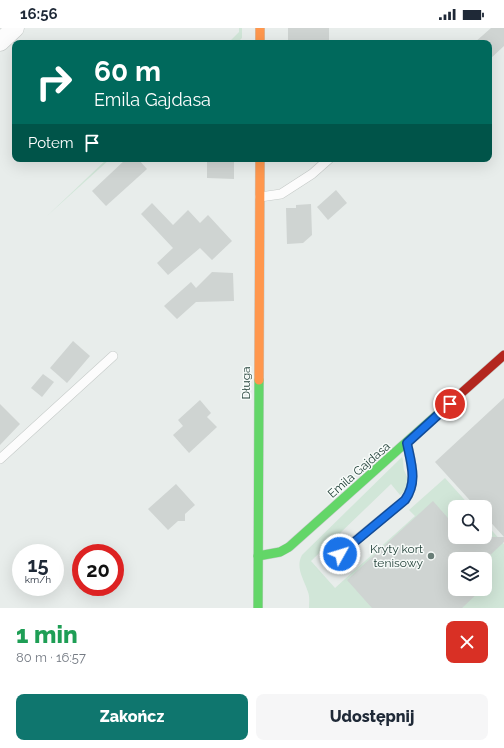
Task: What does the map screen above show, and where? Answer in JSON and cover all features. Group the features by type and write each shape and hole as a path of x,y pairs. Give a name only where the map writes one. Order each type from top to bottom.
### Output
{"street":[{"path":"0,42 15,28"},
{"path":"260,28 260,40"},
{"name":"Długa","path":"258,608 260,162"},
{"name":"Emila Gajdasa","path":"258,556 280,552 289,547 504,355"}],"lane":[{"path":"260,197 282,194 312,174 326,162"},
{"path":"0,458 113,356"},
{"path":"329,562 405,500 411,492 414,477 407,443"}],"green space":[{"path":"239,28 242,28 242,38 240,40 231,40 239,32"},
{"path":"104,162 107,162 47,216"},
{"path":"402,457 408,483 408,486 404,492 400,495 391,484 311,561 335,588 415,516 409,510 445,478 465,500 448,500 448,544 492,544 492,531 504,544 504,608 309,608 309,594 301,574 299,564 302,555"}],"building":[{"path":"288,28 329,28 329,40 288,40"},
{"path":"491,28 504,28 504,46 492,57 492,40 477,40"},
{"path":"123,162 141,162 147,169 106,206 92,191"},
{"path":"207,162 234,162 234,179 207,178"},
{"path":"336,190 347,203 328,220 317,207"},
{"path":"152,203 173,225 188,210 200,223 208,215 232,241 212,260 200,248 168,275 157,263 173,248 141,214"},
{"path":"311,204 312,235 303,243 287,244 286,208 296,208 296,205"},
{"path":"212,272 233,273 234,301 196,302 177,319 164,306 191,282 196,288"},
{"path":"73,341 90,356 67,383 50,368"},
{"path":"43,374 54,382 42,397 31,388"},
{"path":"504,398 504,537 492,524 492,500 470,500 435,462"},
{"path":"200,400 211,413 207,417 217,427 189,453 173,435 183,426 178,420"},
{"path":"0,404 20,424 0,445"},
{"path":"176,484 195,505 185,514 185,521 178,521 168,530 148,509"},
{"name":"Kryty kort tenisowy","path":"433,501 448,518 448,544 492,544 492,537 504,537 504,542 492,553 492,552 448,552 448,596 475,596 462,608 372,608 347,580"}],"traffic: fast":[{"path":"258,608 259,380"},
{"path":"258,556 280,552 289,547 439,413"}],"traffic: slow":[{"path":"260,28 260,40"},
{"path":"259,380 260,162"}],"traffic: jam":[{"path":"439,413 504,355"}],"place":[{"name":"Kryty kort tenisowy","path":"431,556"}],"route":[{"path":"340,554 405,500 411,492 414,477 407,443 450,404"}]}
